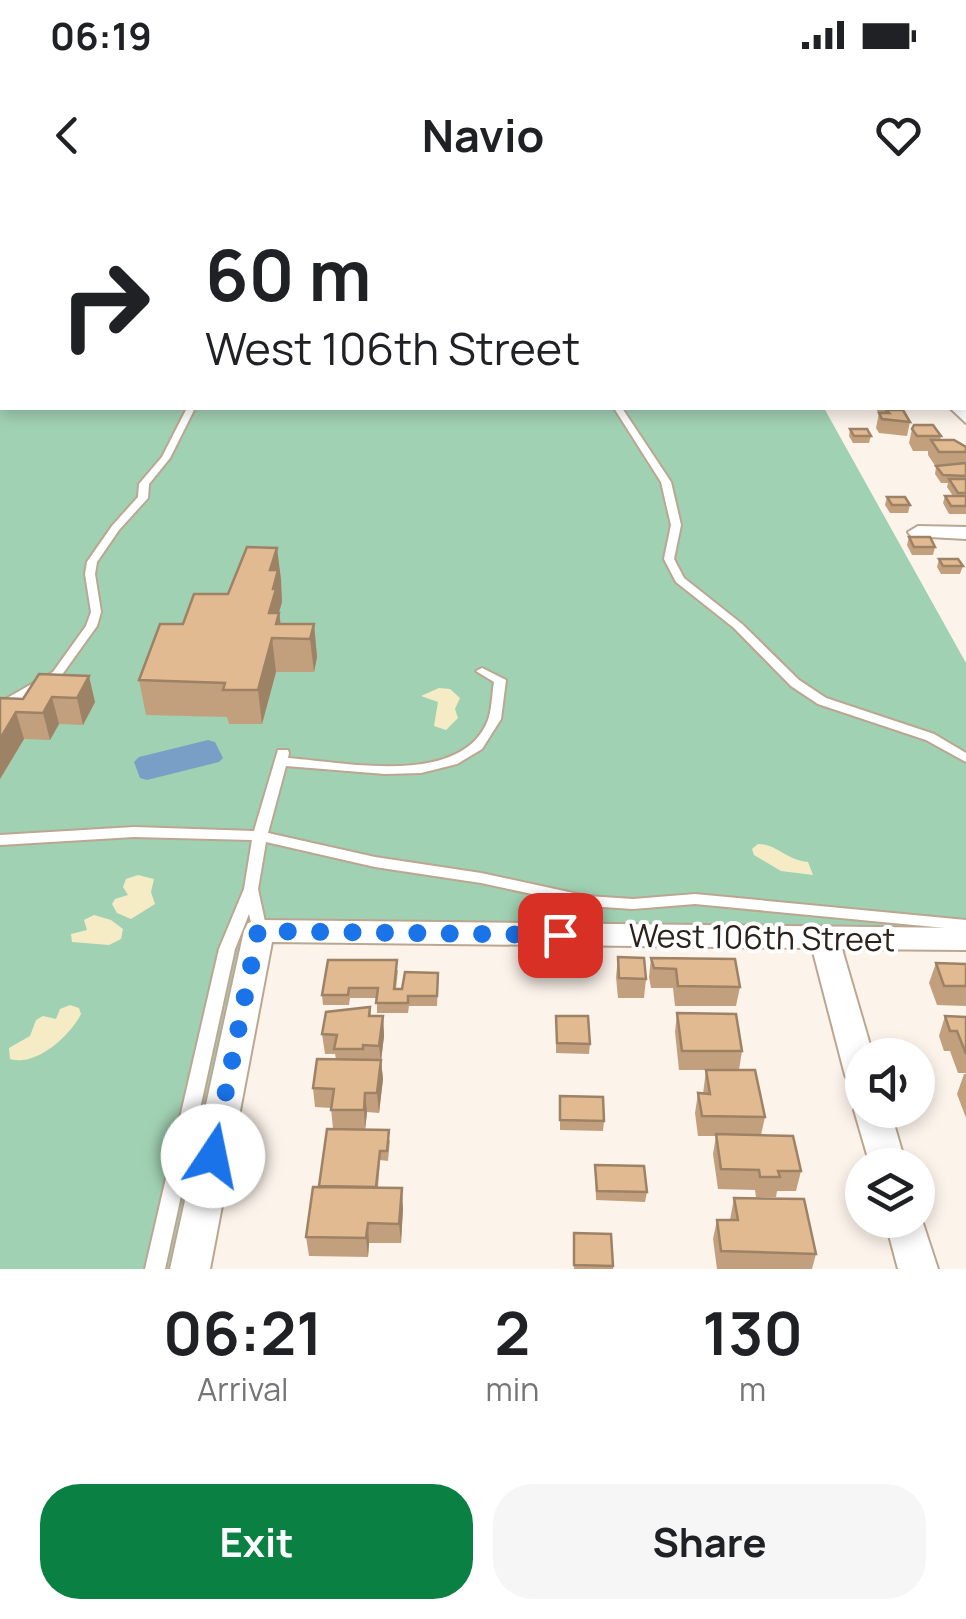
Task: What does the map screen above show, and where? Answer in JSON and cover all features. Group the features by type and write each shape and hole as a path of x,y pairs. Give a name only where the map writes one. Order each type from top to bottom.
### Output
{"street":[{"path":"918,532 966,533"},
{"path":"190,1269 258,931"},
{"name":"West 106th Street","path":"258,931 966,940"},
{"path":"824,938 852,1038"},
{"path":"909,1238 918,1269"}],"lane":[{"path":"0,707 57,674 91,626 96,604 90,574 92,562 142,498 144,484 166,458 190,410"},
{"path":"619,410 666,482 676,525 669,559 680,580 738,626 787,676 822,702 930,737 966,758"},
{"path":"155,1269 227,950 251,889 260,836 283,757 395,773 453,760 482,740 497,717 500,680 482,670"},
{"path":"0,840 134,832 260,836 375,862 481,878 587,901 633,904 704,900 966,925"},
{"path":"251,889 258,931"}],"green space":[{"path":"0,410 825,410 966,663 966,933 253,924 175,1269 0,1269"}],"sand":[{"path":"439,688 450,689 460,698 455,709 458,718 446,730 434,726 438,702 421,696"},
{"path":"758,844 808,862 813,875 781,871 754,855 752,849"},
{"path":"138,875 154,879 151,892 155,904 131,919 117,913 112,904 128,895 123,887 126,879"},
{"path":"94,915 123,929 121,939 109,945 72,942 71,934 87,930 84,920"},
{"path":"70,1005 79,1008 81,1014 61,1040 31,1058 10,1059 9,1048 30,1036 36,1020 43,1016 56,1019 60,1009"}],"water":[{"path":"208,740 215,742 223,758 219,762 147,780 140,778 134,762 139,757"}],"building":[{"path":"886,410 903,410 910,422 882,419 879,413 889,413"},
{"path":"914,425 933,425 941,436 917,436"},
{"path":"850,429 867,429 871,436 854,436"},
{"path":"931,440 954,440 966,447 966,452 939,452"},
{"path":"966,463 966,476 943,475 936,466"},
{"path":"949,479 966,479 966,493 958,493"},
{"path":"945,496 966,496 966,506 951,506"},
{"path":"887,497 905,497 910,505 892,505"},
{"path":"909,537 930,537 935,547 914,547"},
{"path":"247,547 277,548 270,570 278,570 269,613 279,613 276,624 314,624 310,639 272,638 258,690 223,690 225,683 139,680 160,624 183,624 194,594 228,594"},
{"path":"939,559 958,559 963,566 943,566"},
{"path":"39,674 89,676 77,698 52,697 43,713 16,712 0,739 0,698 23,699"},
{"path":"618,957 644,958 646,979 619,978"},
{"path":"651,958 735,959 740,987 678,986 676,969 654,968"},
{"path":"328,960 397,960 394,989 402,989 405,972 438,973 437,996 408,996 408,1003 376,1003 378,988 349,988 348,995 322,995"},
{"path":"936,963 966,964 966,986 944,986"},
{"path":"370,1007 369,1016 383,1016 379,1046 334,1049 337,1035 322,1034 326,1012"},
{"path":"677,1013 736,1014 742,1051 682,1051"},
{"path":"556,1016 588,1016 590,1044 557,1043"},
{"path":"945,1016 966,1017 966,1054 957,1031 950,1031"},
{"path":"317,1059 381,1060 377,1093 365,1093 364,1110 331,1110 334,1089 313,1088"},
{"path":"706,1070 755,1070 765,1117 702,1116 698,1093 710,1094"},
{"path":"560,1096 603,1097 604,1121 560,1120"},
{"path":"327,1129 389,1130 387,1151 380,1151 376,1187 319,1186"},
{"path":"716,1134 793,1136 801,1171 778,1171 780,1177 760,1177 759,1170 721,1169"},
{"path":"595,1165 644,1166 647,1192 597,1191"},
{"path":"313,1187 402,1188 399,1224 368,1223 366,1238 306,1237"},
{"path":"734,1198 804,1199 816,1254 721,1251 717,1220 738,1220"},
{"path":"574,1233 611,1234 613,1266 574,1265"}],"route":[{"path":"213,1156 258,931 560,935"}]}
